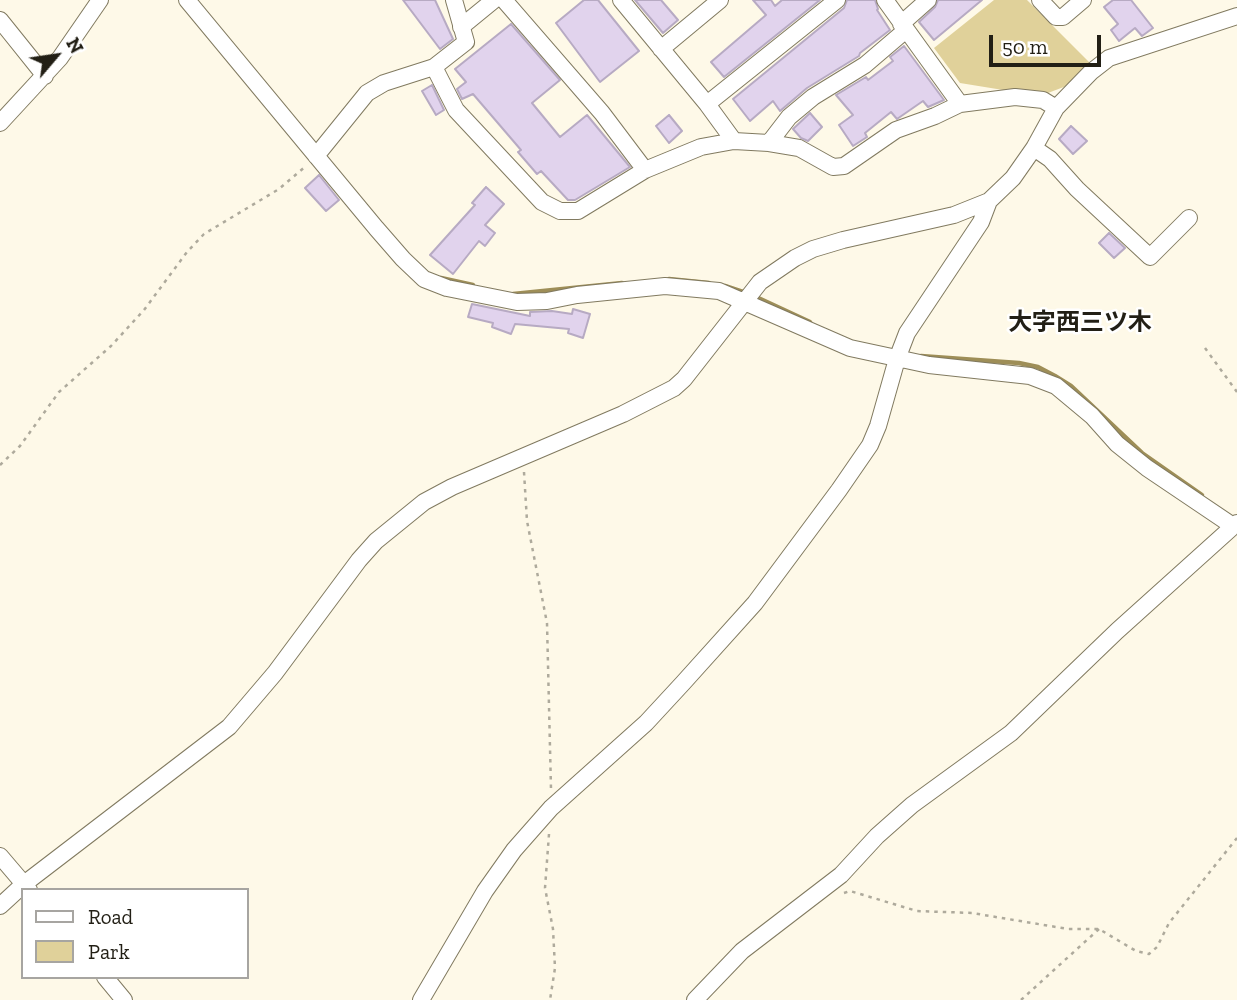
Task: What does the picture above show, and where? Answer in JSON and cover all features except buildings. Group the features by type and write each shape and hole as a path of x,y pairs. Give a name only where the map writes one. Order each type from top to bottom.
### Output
{"street":[{"path":"0,123 45,76 78,34 100,0"},
{"path":"187,0 402,259 424,279 447,288 517,302 547,301 577,295 665,286 719,291 850,348 929,365 1030,376 1056,386 1092,416 1116,444 1147,468 1235,524 1012,733 912,804 841,874 742,951 695,1000"},
{"path":"316,156 367,93 384,83 434,66 466,43 454,0"},
{"path":"461,27 494,0"},
{"path":"504,0 602,113 645,170"},
{"path":"621,0 734,141"},
{"path":"661,49 720,0"},
{"path":"707,104 837,0"},
{"path":"885,0 960,104"},
{"path":"769,144 789,117 813,97 864,65 928,0"},
{"path":"1040,0 1056,17 1063,17 1083,0"},
{"path":"0,856 27,887 229,727 258,694 359,560 404,517 424,502 524,455 623,414 674,388 760,282 779,267 813,249 954,215 989,201 1013,178 1034,148 1056,108 1091,72 1109,58 1237,16"},
{"path":"0,20 45,76"},
{"path":"434,66 456,110 542,202 560,211 578,211 645,170 701,147 734,141 769,144 799,148 833,167 844,166 897,130 960,104 1016,97 1043,100 1056,108"},
{"path":"1034,148 1050,159 1077,189 1150,257 1189,218"},
{"path":"421,1000 499,869 551,808 646,723 755,603 787,563 870,445 907,333 981,222 989,201"},
{"path":"0,905 21,891"},
{"path":"107,979 124,1000"}],"path":[{"path":"0,465 20,446 59,392 111,346 144,310 187,252 204,234 279,189 316,156"},
{"path":"1205,348 1237,392"},
{"path":"524,455 527,520 547,623 551,808 545,888 553,929 555,968 550,1000"},
{"path":"839,895 850,891 917,911 972,913 1068,929 1099,929 1136,951 1149,954 1157,947 1169,923 1237,838"},
{"path":"1021,1000 1099,929"}],"green space":[{"path":"994,0 1027,0 1090,63 1077,82 1040,96 960,83 934,48"}],"waterway":[{"path":"441,278 473,285"},
{"path":"669,279 709,283"},
{"path":"513,294 622,283"},
{"path":"725,286 746,293"},
{"path":"754,296 810,322"},
{"path":"921,356 1019,363 1038,367 1071,386 1142,453 1202,495"}],"district":[{"name":"大字西三ツ木","path":"1080,323"}]}
